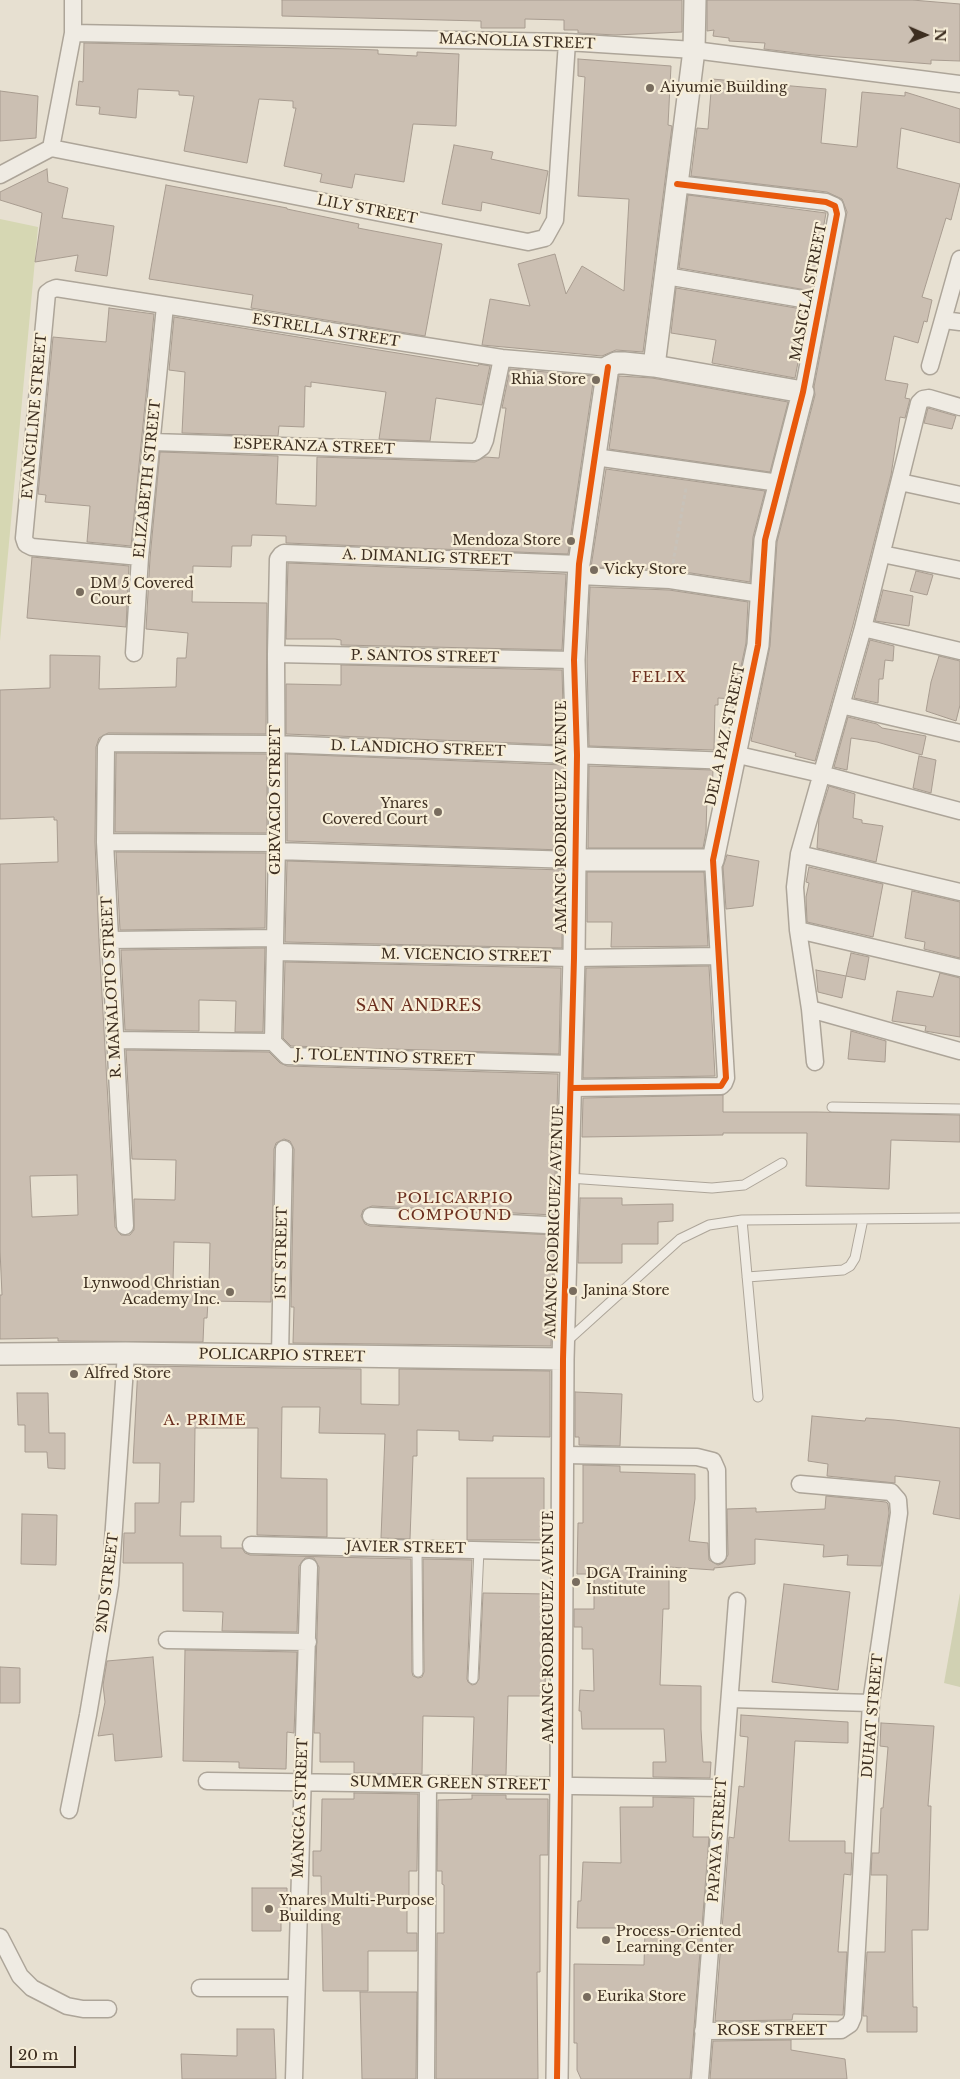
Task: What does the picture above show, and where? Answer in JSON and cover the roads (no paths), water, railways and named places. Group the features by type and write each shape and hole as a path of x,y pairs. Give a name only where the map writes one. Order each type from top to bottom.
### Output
{"street":[{"path":"0,175 51,148 72,33 73,0"},
{"path":"654,366 694,50 695,0"},
{"name":"MAGNOLIA STREET","path":"72,33 567,42 694,50 960,84"},
{"name":"LILY STREET","path":"51,148 528,242 545,238 556,220 567,42"},
{"name":"MASIGLA STREET","path":"677,184 826,202 835,206 837,214 803,392"},
{"path":"930,366 952,321 960,259"},
{"path":"666,276 820,302"},
{"name":"ESTRELLA STREET","path":"47,293 56,288 502,358 608,367"},
{"name":"EVANGILINE STREET","path":"47,293 24,538 26,544 32,547 140,557"},
{"name":"ELIZABETH STREET","path":"134,653 140,557 165,306"},
{"name":"ESPERANZA STREET","path":"152,442 475,452 482,447 485,440 502,358"},
{"path":"608,367 624,362 803,392"},
{"name":"AMANG RODRIGUEZ AVENUE","path":"557,2079 561,1786 563,1351 571,1088 577,755 574,660 578,570 608,367"},
{"name":"DELA PAZ STREET","path":"571,1088 721,1086 726,1078 712,860 758,645 765,540 803,392"},
{"path":"815,1062 810,1009 798,930 795,886 799,854 863,628 919,403 923,399 929,398 960,407"},
{"path":"595,457 779,483"},
{"path":"900,482 960,496"},
{"name":"A. DIMANLIG STREET","path":"278,559 280,555 284,554 578,570 670,580 761,594"},
{"path":"882,554 960,570"},
{"name":"GERVACIO STREET","path":"274,1042 278,559"},
{"path":"863,628 960,651"},
{"name":"P. SANTOS STREET","path":"276,654 574,660"},
{"path":"841,705 960,733"},
{"name":"D. LANDICHO STREET","path":"106,747 108,743 112,742 275,744 577,755 733,757 821,774 960,811"},
{"name":"R. MANALOTO STREET","path":"106,747 105,842 125,1226"},
{"path":"105,842 276,847 575,860 712,860"},
{"path":"799,854 960,892"},
{"path":"798,930 960,968"},
{"name":"M. VICENCIO STREET","path":"109,940 574,958 718,956"},
{"path":"810,1009 960,1051"},
{"path":"115,1040 274,1042"},
{"name":"J. TOLENTINO STREET","path":"274,1042 287,1056 571,1064"},
{"name":"1ST STREET","path":"280,1356 284,1149"},
{"path":"371,1216 566,1226"},
{"name":"POLICARPIO STREET","path":"0,1354 126,1353 280,1356 563,1351"},
{"name":"2ND STREET","path":"68,1810 88,1715 110,1585 126,1353"},
{"path":"562,1455 697,1457 713,1461 717,1470 718,1555"},
{"name":"DUHAT STREET","path":"800,1484 891,1492 898,1500 899,1513 871,1703 853,2016 850,2024 841,2030"},
{"name":"JAVIER STREET","path":"251,1545 562,1552"},
{"name":"MANGGA STREET","path":"294,2079 310,1567"},
{"name":"PAPAYA STREET","path":"700,2079 738,1601"},
{"path":"167,1640 308,1642"},
{"path":"730,1699 871,1703"},
{"name":"SUMMER GREEN STREET","path":"207,1781 722,1788"},
{"path":"426,2079 428,1784"},
{"path":"0,1937 20,1976 32,1988 67,2006 83,2009 108,2009"},
{"path":"200,1988 296,1988"},
{"name":"ROSE STREET","path":"703,2031 841,2030"}],"lane":[{"path":"832,1108 960,1109"},
{"path":"568,1178 712,1188 744,1185 782,1163"},
{"path":"563,1351 680,1238 709,1225 742,1220 960,1218"},
{"path":"747,1277 843,1270 850,1266 854,1258 863,1219"},
{"path":"742,1220 758,1397"},
{"path":"417,1548 418,1672"},
{"path":"473,1679 480,1550"}],"place":[{"name":"Aiyumie Building","path":"650,88"},
{"name":"Rhia Store","path":"596,380"},
{"name":"Mendoza Store","path":"571,541"},
{"name":"Vicky Store","path":"594,570"},
{"name":"DM 5 Covered Court","path":"80,592"},
{"name":"Ynares Covered Court","path":"438,812"},
{"name":"Janina Store","path":"573,1291"},
{"name":"Lynwood Christian Academy Inc.","path":"230,1292"},
{"name":"Alfred Store","path":"74,1374"},
{"name":"DGA Training Institute","path":"576,1582"},
{"name":"Ynares Multi-Purpose Building","path":"269,1909"},
{"name":"Process-Oriented Learning Center","path":"606,1940"},
{"name":"Eurika Store","path":"587,1997"}],"district":[{"name":"FELIX","path":"659,678"},
{"name":"SAN ANDRES","path":"419,1006"},
{"name":"POLICARPIO COMPOUND","path":"455,1208"},
{"name":"A. PRIME","path":"205,1421"}]}
